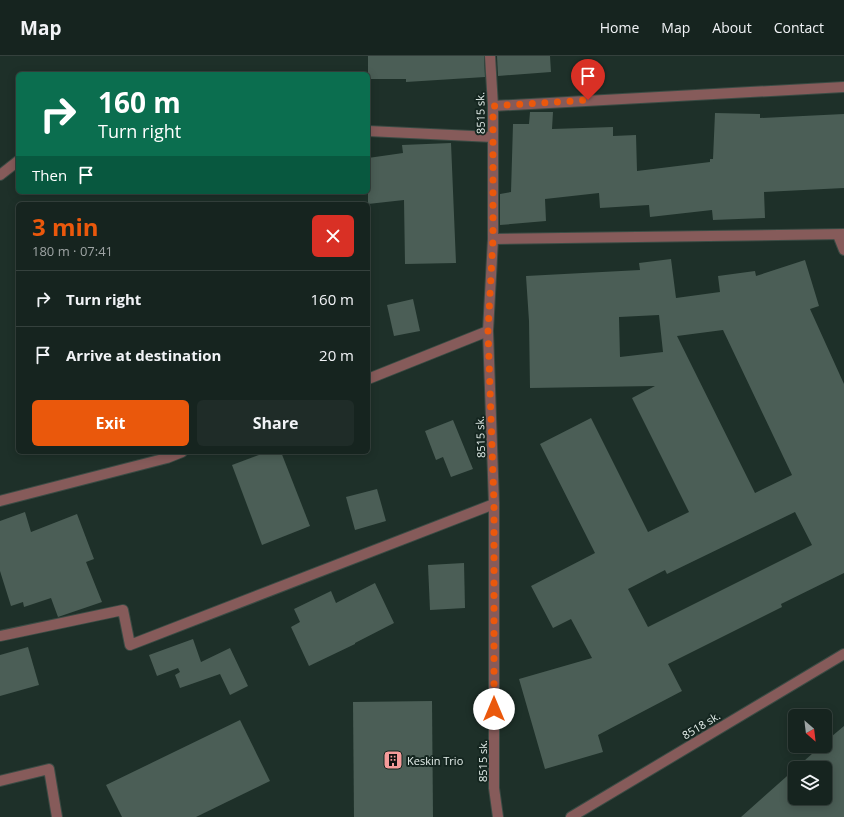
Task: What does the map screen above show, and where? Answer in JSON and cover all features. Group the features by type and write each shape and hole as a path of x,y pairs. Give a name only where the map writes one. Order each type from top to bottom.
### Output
{"street":[{"name":"8515 sk.","path":"490,56 493,106 493,239 488,331 494,504 494,788 498,817"},
{"path":"493,106 844,87"},
{"path":"370,131 493,138"},
{"path":"0,175 16,163"},
{"path":"493,239 841,235 844,250"},
{"path":"370,378 488,331"},
{"path":"0,501 167,458 177,454"},
{"path":"0,636 123,610 130,645 494,504"},
{"name":"8518 sk.","path":"571,817 844,654"},
{"path":"0,781 48,769 57,817"}],"building":[{"path":"368,56 484,56 485,77 406,82 406,79 370,79 370,72 368,72"},
{"path":"497,56 550,56 551,72 498,76"},
{"path":"530,112 553,112 552,129 613,127 613,136 636,135 637,171 710,162 710,159 713,159 715,113 760,114 760,118 844,114 844,188 764,192 765,218 713,220 712,210 650,217 649,205 600,208 599,193 545,199 546,221 500,225 500,194 511,192 513,124 529,124"},
{"path":"451,143 456,263 405,264 404,200 370,204 370,202 368,202 368,194 370,194 370,158 403,153 402,145"},
{"path":"671,259 676,298 720,292 718,276 755,271 756,276 805,260 819,306 810,309 844,384 844,573 781,604 782,607 668,664 682,691 598,735 603,752 545,769 519,679 592,658 571,619 553,628 531,586 595,553 540,444 591,418 648,532 689,512 632,398 655,386 530,388 529,321 526,276 640,270 639,263","holes":["659,315 663,352 620,357 619,317","723,330 792,475 755,493 677,336","795,512 812,545 648,627 628,589 665,570 667,574"]},
{"path":"413,299 420,331 394,336 387,305"},
{"path":"453,420 473,469 451,477 443,457 436,460 425,431"},
{"path":"262,454 282,454 310,526 262,545 232,465"},
{"path":"377,489 386,521 355,530 346,497"},
{"path":"25,512 31,532 77,514 94,559 86,562 102,602 58,617 51,598 24,607 23,602 11,606 0,571 0,521"},
{"path":"464,563 465,608 430,610 428,565"},
{"path":"375,583 394,623 309,666 291,627 300,622 294,609 331,591 336,603"},
{"path":"193,639 201,662 230,648 248,686 230,695 220,674 180,688 175,675 180,672 178,668 157,676 149,655"},
{"path":"28,647 39,685 0,696 0,655"},
{"name":"Keskin Trio","path":"432,701 433,817 354,817 353,702"},
{"path":"240,720 270,781 196,817 122,817 106,785"},
{"path":"844,726 844,817 741,817 788,775 788,805 832,805 832,761 804,761 813,753 832,753 832,736"}],"place":[{"name":"Keskin Trio","path":"393,760"}],"route":[{"path":"494,709 494,504 488,331 493,239 493,106 588,100"}]}
